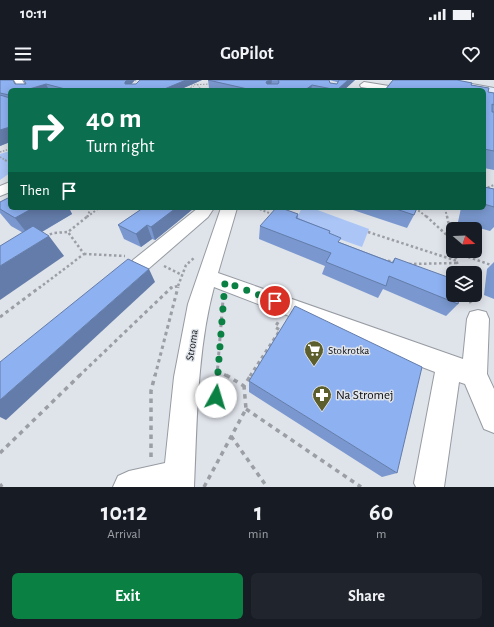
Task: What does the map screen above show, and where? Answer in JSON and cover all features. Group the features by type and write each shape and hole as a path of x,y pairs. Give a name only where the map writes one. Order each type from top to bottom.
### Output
{"main road":[{"path":"433,83 449,88"},
{"path":"433,83 471,88"}],"street":[{"path":"364,85 383,88"},
{"path":"140,265 202,214 205,210"},
{"name":"Stroma","path":"168,484 199,304 216,280 229,210"},
{"path":"216,280 474,375"},
{"path":"478,319 474,375 494,419"},
{"path":"430,483 449,366"}],"path":[{"path":"132,80 143,82"},
{"path":"193,80 200,88"},
{"path":"131,83 136,81"},
{"path":"182,85 217,84"},
{"path":"190,88 197,85"},
{"path":"87,217 90,210"},
{"path":"40,238 54,233 68,232 96,210"},
{"path":"261,210 275,215"},
{"path":"419,210 446,234"},
{"path":"445,210 448,222"},
{"path":"0,316 84,254 68,232"},
{"path":"368,232 457,262"},
{"path":"456,258 458,266"},
{"path":"471,258 494,266"},
{"path":"377,260 389,260 401,264 457,262"},
{"path":"204,410 216,397 218,372 216,280"},
{"path":"0,453 171,287 178,286 151,391 168,484 231,436 246,409 244,386 280,330 275,327"},
{"path":"218,372 244,386"},
{"path":"246,409 361,487"},
{"path":"231,436 267,487"}],"shaded area":[{"path":"8,152 8,174 0,180 0,154"},
{"path":"301,210 317,210 369,229 362,247 294,223"}],"building":[{"path":"0,80 13,80 15,84 26,84 24,80 127,80 125,84 136,84 140,80 186,80 167,88 61,88 46,84 33,88 8,88 8,95 0,93"},
{"path":"208,80 269,80 266,82 267,84 278,84 278,80 329,80 330,83 337,84 339,80 348,80 339,88 327,88 312,85 308,88 243,88"},
{"path":"393,80 457,80 472,83 471,85 489,88 488,92 494,93 494,105 492,104 492,112 494,112 494,151 486,149 486,88 387,88"},
{"path":"0,95 8,97 8,128 0,130"},
{"path":"486,187 494,189 494,207 486,205"},
{"path":"8,198 8,210 29,210 15,218 0,209 0,202"},
{"path":"140,210 173,210 151,227 147,225 136,234 118,225"},
{"path":"274,210 287,210 298,214 296,218 330,231 329,233 341,238 338,242 393,263 395,258 446,276 446,299 389,276 386,286 326,262 331,253 260,226"},
{"path":"399,210 416,210 414,215"},
{"path":"33,226 49,236 0,266 0,246"},
{"path":"128,259 149,269 0,400 0,362"},
{"path":"295,306 422,367 397,473 249,381"}],"place":[{"name":"Stokrotka","path":"314,367"},
{"name":"Na Stromej","path":"322,412"}],"route":[{"path":"216,397 225,282 275,301"}]}
